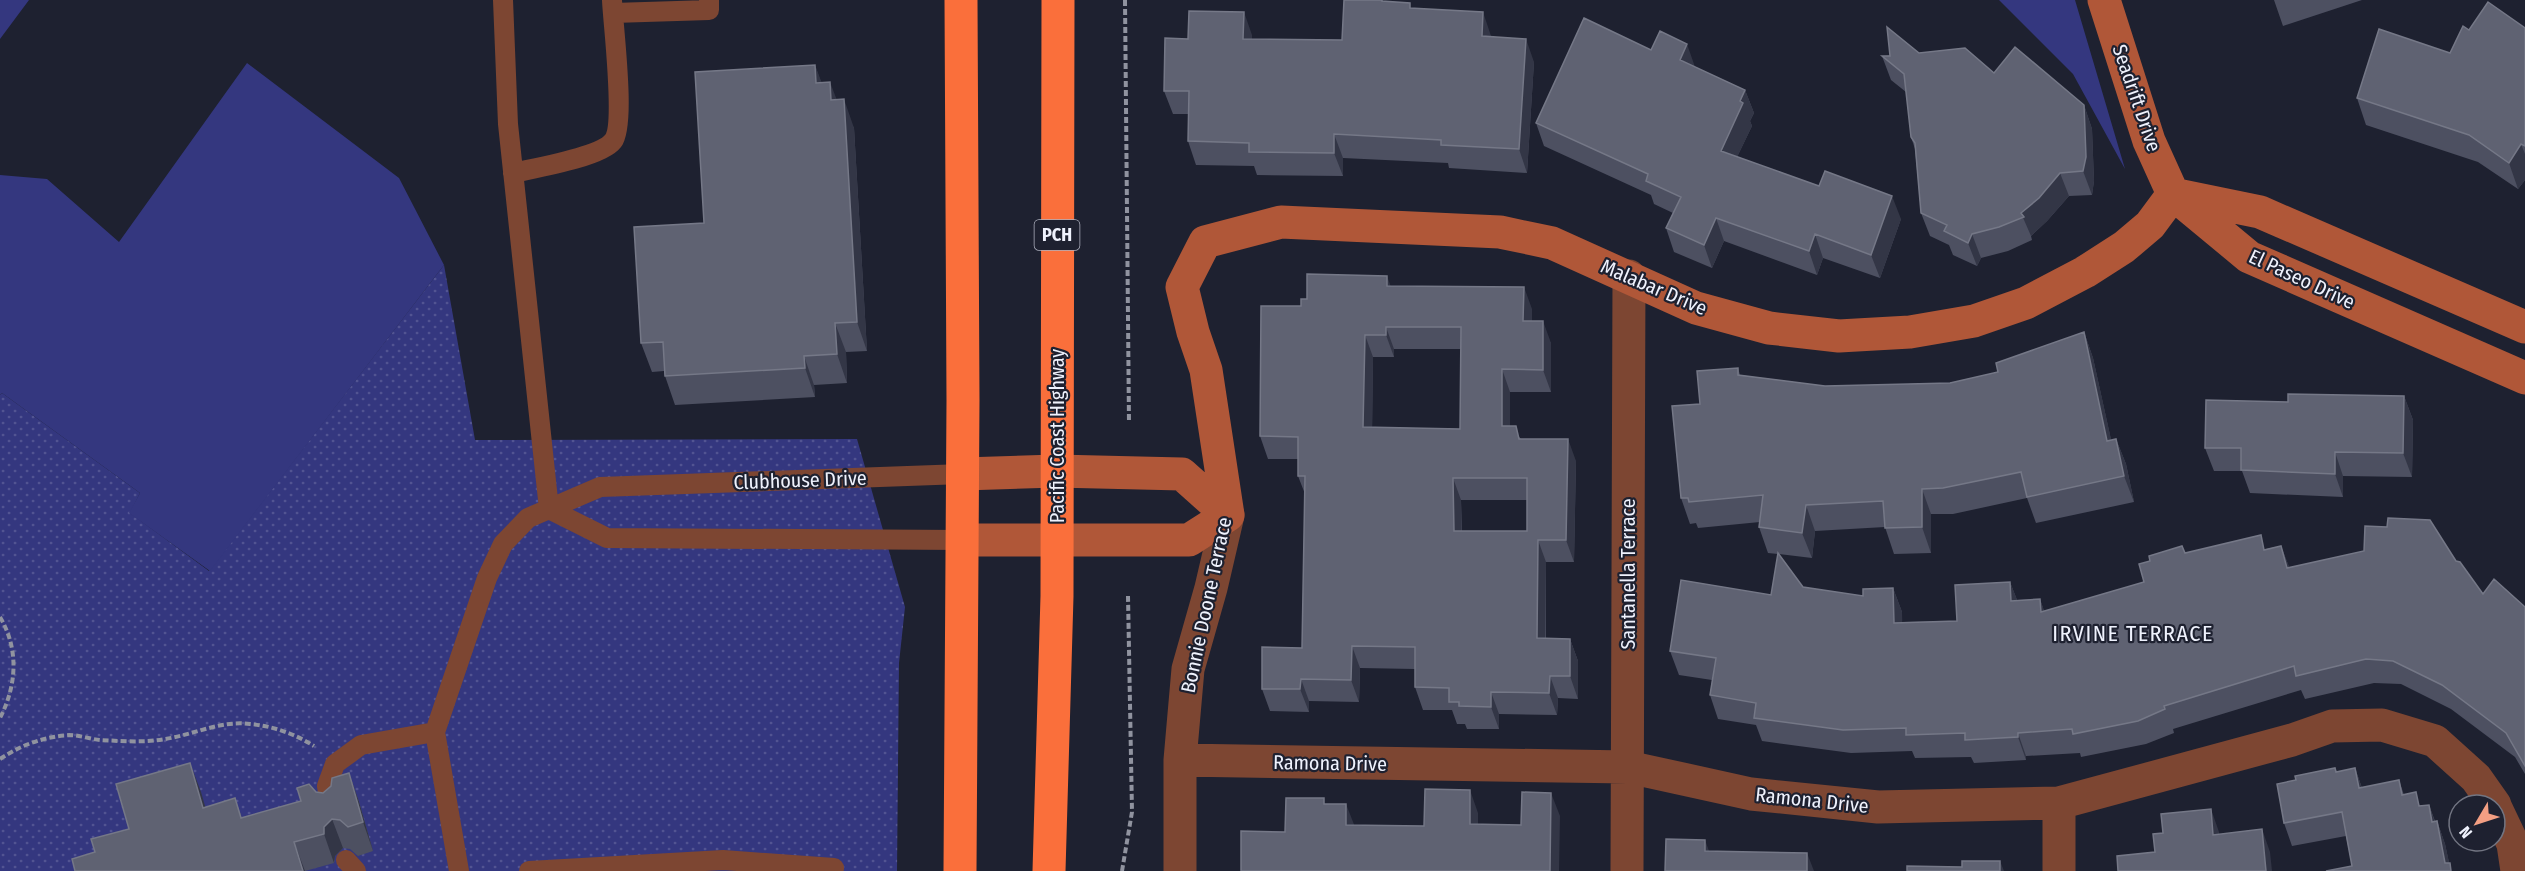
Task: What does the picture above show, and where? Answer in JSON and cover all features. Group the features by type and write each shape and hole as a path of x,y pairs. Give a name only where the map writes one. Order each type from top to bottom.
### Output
{"highway":[{"path":"960,871 963,540 961,0"},
{"name":"Pacific Coast Highway","path":"1049,871 1058,539 1056,471 1058,0"}],"street":[{"name":"Seadrift Drive","path":"2104,0 2150,141 2173,194"},
{"path":"2173,194 2260,212 2525,327"},
{"name":"Malabar Drive","path":"1205,242 1281,222 1500,232 1552,243 1696,308 1769,328 1839,336 1910,332 1974,321 2026,303 2091,268 2124,247 2150,225 2173,194"},
{"name":"El Paseo Drive","path":"2173,194 2249,257 2525,378"},
{"name":"Bonnie Doone Terrace","path":"1180,871 1180,760 1188,669 1212,588 1228,515 1206,370 1193,332 1182,287 1205,242"},
{"name":"Santanella Terrace","path":"1627,871 1629,276"},
{"name":"Clubhouse Drive","path":"963,474 1056,471"},
{"path":"963,540 1189,540 1228,515 1182,474 1056,471"},
{"name":"Ramona Drive","path":"1180,760 1628,767 1751,794 1878,807 2060,803 2292,740 2332,726 2382,725 2435,741 2476,778 2487,793"},
{"path":"2059,871 2060,803"},
{"path":"2507,831 2513,844 2517,871"}],"lane":[{"path":"503,0 508,124 549,509 607,538 963,540"},
{"path":"513,173 595,153 614,141 620,121 612,6 709,10 709,0"},
{"name":"Clubhouse Drive","path":"459,871 435,732 487,578 503,544 528,518 600,487 963,474"},
{"path":"331,810 327,786 335,764 361,745 435,732"},
{"path":"529,871 723,860 834,868"}],"path":[{"path":"1125,0 1129,423"},
{"path":"1122,871 1132,812 1128,596"},
{"path":"0,617 13,650 15,667 6,707 0,718"},
{"path":"0,759 16,748 52,737 71,735 99,740 163,740 230,724 249,723 297,735 335,764"}],"shaded area":[{"path":"0,0 29,0 0,39"},
{"path":"1999,0 2075,0 2125,169 2073,74"},
{"path":"247,63 399,178 444,265 210,571 129,513 140,493 2,393 0,395 0,175 47,179 119,242"},
{"path":"444,265 475,440 857,439 905,607 899,663 897,871 0,871 0,395 2,393 140,493 130,513 209,571"}],"building":[{"path":"1344,0 1382,0 1410,3 1410,8 1483,12 1482,36 1526,39 1519,149 1441,145 1441,140 1334,134 1334,153 1249,152 1249,143 1188,141 1189,91 1164,91 1165,38 1188,39 1189,11 1244,12 1243,39 1342,40"},
{"path":"2488,2 2525,28 2525,146 2521,144 2509,163 2469,135 2357,98 2379,29 2450,53 2463,26 2469,30"},
{"path":"1584,18 1651,50 1660,31 1687,44 1680,60 1745,90 1740,101 1743,103 1721,151 1819,186 1825,171 1892,196 1871,255 1815,234 1809,251 1716,218 1704,245 1666,228 1681,197 1646,181 1648,174 1536,123"},
{"path":"1887,27 1919,53 1965,48 1994,73 2015,47 2084,105 2086,157 2083,171 2060,173 2039,198 2021,213 2024,217 1972,234 1968,243 1944,231 1947,225 1921,213 1915,143 1911,137 1904,74 1882,56 1890,56"},
{"path":"815,65 816,83 830,82 831,100 844,99 857,322 835,323 837,354 804,356 805,368 665,376 663,342 641,343 634,227 704,223 695,72"},
{"path":"1307,274 1387,276 1387,286 1524,287 1523,321 1543,321 1543,370 1502,369 1502,426 1516,426 1519,439 1568,439 1566,540 1538,540 1537,638 1570,639 1570,676 1550,676 1549,693 1491,692 1491,707 1459,706 1459,702 1449,702 1449,688 1415,687 1415,647 1352,646 1351,680 1301,679 1300,689 1262,689 1262,647 1302,648 1305,476 1298,476 1298,437 1260,436 1261,306 1301,306 1301,299 1307,299","holes":["1386,327 1461,327 1460,429 1363,427 1365,335 1386,335","1453,478 1527,478 1527,531 1454,531"]},
{"path":"2084,332 2107,441 2116,439 2124,476 2027,497 2021,472 1943,488 1922,489 1922,527 1885,528 1883,501 1806,505 1802,533 1759,527 1763,495 1689,502 1688,498 1681,498 1672,406 1700,404 1697,371 1738,368 1738,375 1825,386 1950,383 1998,372 1996,363"},
{"path":"2288,394 2404,396 2403,453 2335,452 2335,474 2241,470 2241,448 2205,448 2206,400 2288,402"},
{"path":"2388,518 2430,520 2456,561 2460,562 2483,594 2494,579 2525,607 2525,766 2506,733 2442,685 2393,661 2366,659 2296,676 2294,666 2164,706 2165,709 2138,721 2073,734 2072,729 2018,733 2018,737 1965,740 1965,733 1906,735 1906,728 1843,730 1754,718 1756,703 1710,695 1716,658 1670,651 1681,580 1771,595 1778,553 1803,587 1863,596 1863,589 1893,588 1894,623 1957,621 1955,585 2010,582 2011,601 2040,599 2041,612 2144,582 2139,564 2150,561 2149,556 2182,546 2185,553 2261,535 2264,550 2281,546 2287,568 2364,551 2365,526 2387,527"},
{"path":"190,763 203,808 235,798 241,818 301,801 297,788 309,784 316,792 323,793 331,786 332,778 349,773 363,822 348,827 340,820 332,819 324,827 324,834 294,842 303,871 75,871 72,859 95,852 91,839 129,829 116,784"},
{"path":"2335,768 2336,772 2355,768 2359,788 2399,780 2402,795 2416,792 2419,806 2429,805 2432,822 2437,821 2445,863 2450,863 2451,871 2326,871 2352,866 2342,812 2284,823 2277,784 2296,780 2295,776"},
{"path":"1425,789 1470,790 1470,824 1521,825 1522,792 1551,793 1550,871 1241,871 1241,831 1285,832 1286,798 1324,798 1324,804 1346,804 1346,825 1424,826"},
{"path":"2211,809 2213,835 2262,829 2266,871 2118,871 2117,856 2155,852 2153,834 2163,833 2161,814"},
{"path":"1666,839 1705,840 1705,851 1807,853 1807,871 1665,871"},
{"path":"1962,861 2000,861 2000,871 1907,871 1907,866 1962,867"}],"district":[{"name":"IRVINE TERRACE","path":"2133,633"}]}
